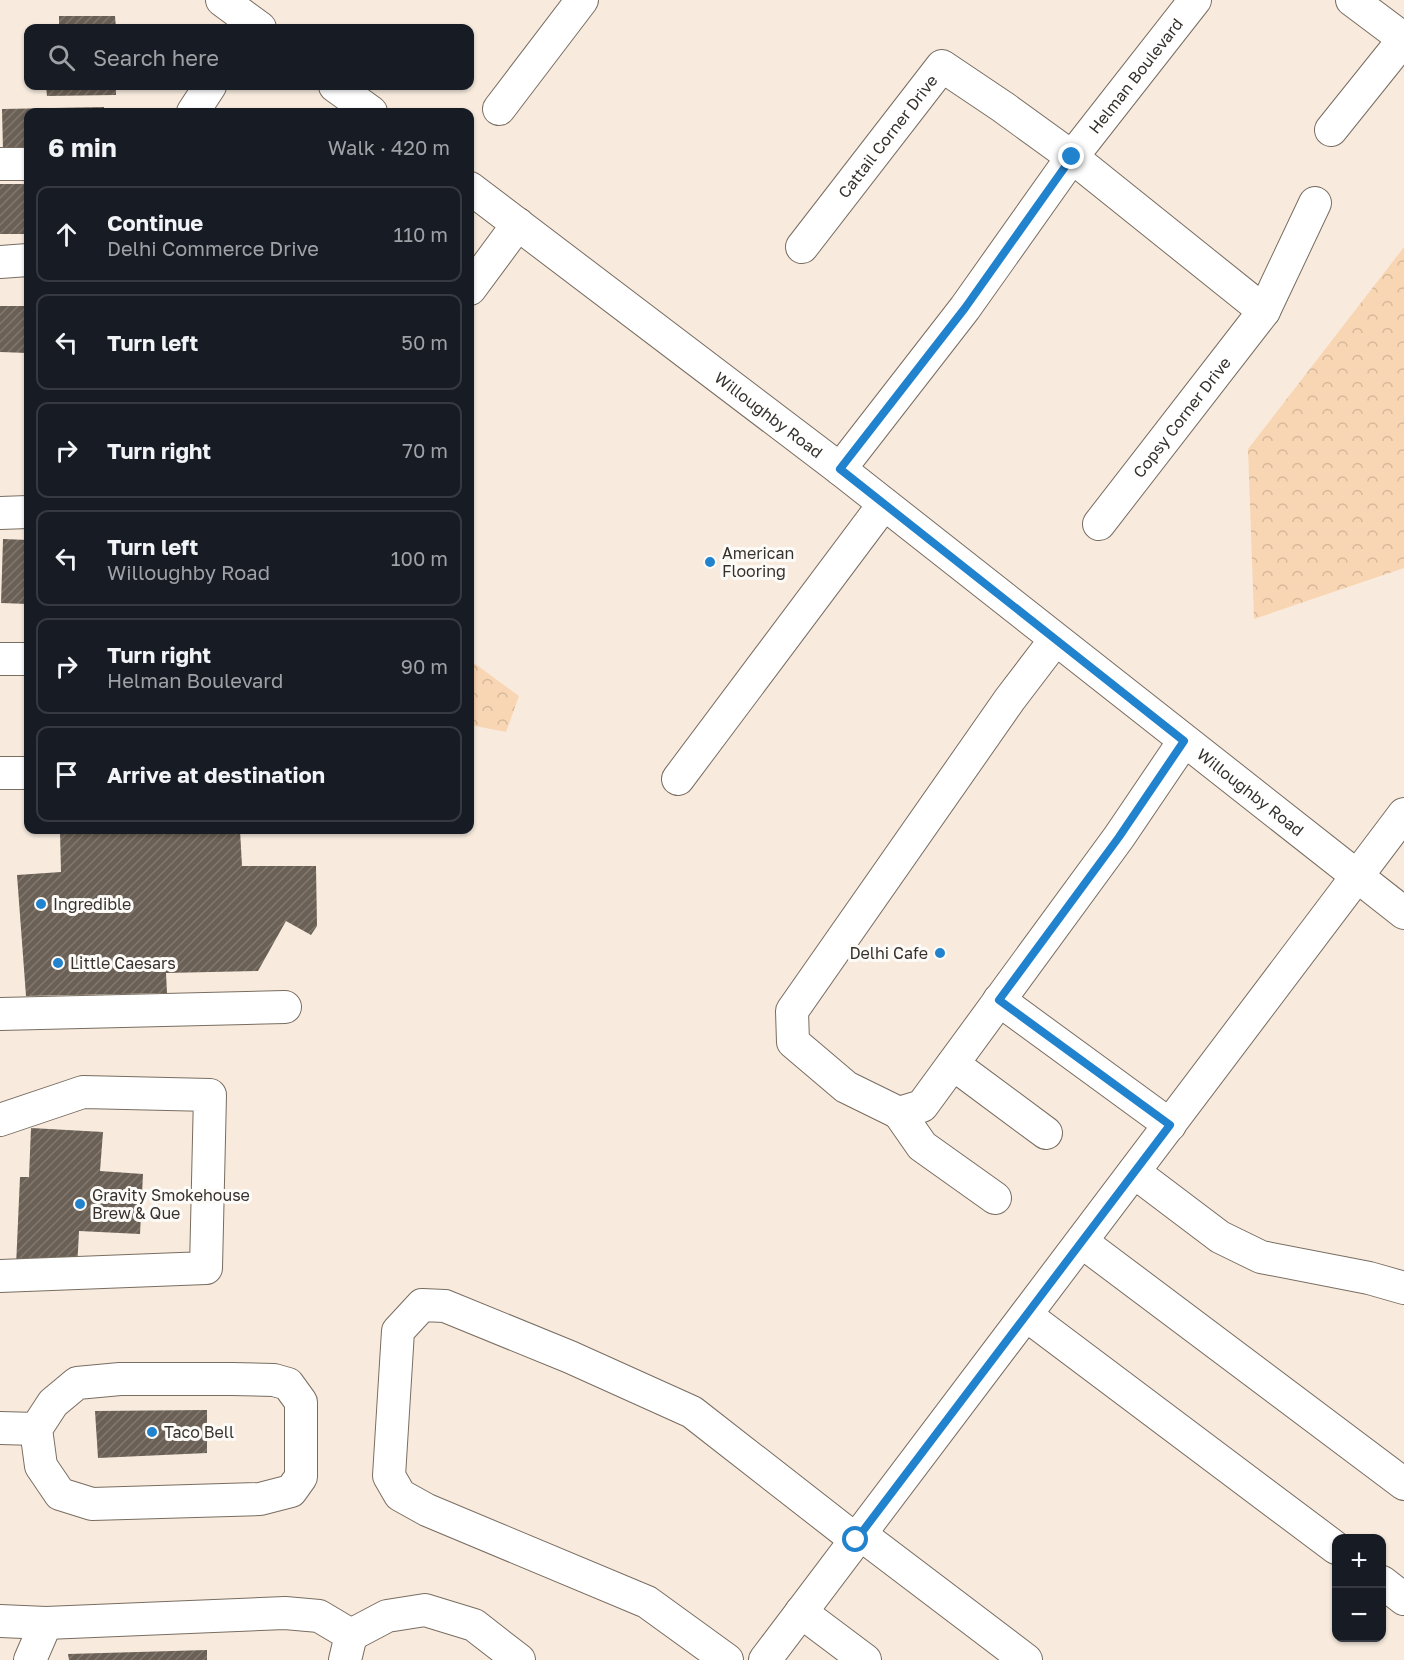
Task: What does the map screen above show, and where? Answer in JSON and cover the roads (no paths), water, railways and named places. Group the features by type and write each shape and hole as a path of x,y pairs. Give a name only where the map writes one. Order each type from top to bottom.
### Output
{"street":[{"path":"499,109 582,0"},
{"name":"Helman Boulevard","path":"840,469 965,308 1072,157 1195,0"},
{"path":"1331,130 1404,39 1352,0"},
{"name":"Cattail Corner Drive","path":"802,247 942,66 1004,107 1072,157"},
{"path":"196,108 207,90"},
{"path":"341,90 365,108"},
{"path":"1072,157 1264,310"},
{"path":"0,164 24,164"},
{"name":"Willoughby Road","path":"474,191 840,469 1404,913"},
{"name":"Copsy Corner Drive","path":"1099,524 1264,310 1315,203"},
{"path":"474,284 518,224"},
{"path":"0,262 24,260"},
{"path":"678,779 884,504"},
{"path":"0,513 24,512"},
{"path":"995,1198 922,1146 899,1113 846,1087 793,1042 792,1011 1010,699 1055,639"},
{"path":"0,659 24,659"},
{"path":"899,1113 922,1106 1119,837 1184,741"},
{"path":"0,773 24,772"},
{"path":"765,1660 1404,814"},
{"path":"999,1000 1170,1125"},
{"path":"0,1014 285,1008"},
{"path":"953,1064 1046,1133"},
{"path":"0,1120 83,1092 210,1095 206,1268 0,1276"},
{"path":"1134,1172 1220,1237 1261,1257 1369,1278 1404,1288"},
{"path":"1082,1242 1404,1484"},
{"path":"727,1660 647,1602 428,1510 400,1495 389,1476 398,1331 422,1305 445,1306 570,1357 692,1412 1026,1660"},
{"path":"1026,1315 1332,1545"},
{"path":"120,1379 274,1380 288,1384 301,1402 301,1477 291,1491 260,1499 92,1504 60,1494 41,1466 36,1429 53,1403 77,1383 120,1379"},
{"path":"0,1428 36,1429"},
{"path":"1386,1585 1404,1599"},
{"path":"0,1621 46,1623 285,1613 319,1616 348,1648 387,1616 425,1610 474,1625 519,1660"},
{"path":"801,1612 865,1660"},
{"path":"30,1660 46,1623"}],"place":[{"name":"American Flooring","path":"710,562"},
{"name":"Ingredible","path":"41,904"},
{"name":"Delhi Cafe","path":"940,953"},
{"name":"Little Caesars","path":"58,963"},
{"name":"Gravity Smokehouse Brew & Que","path":"80,1204"},
{"name":"Taco Bell","path":"152,1432"}]}
